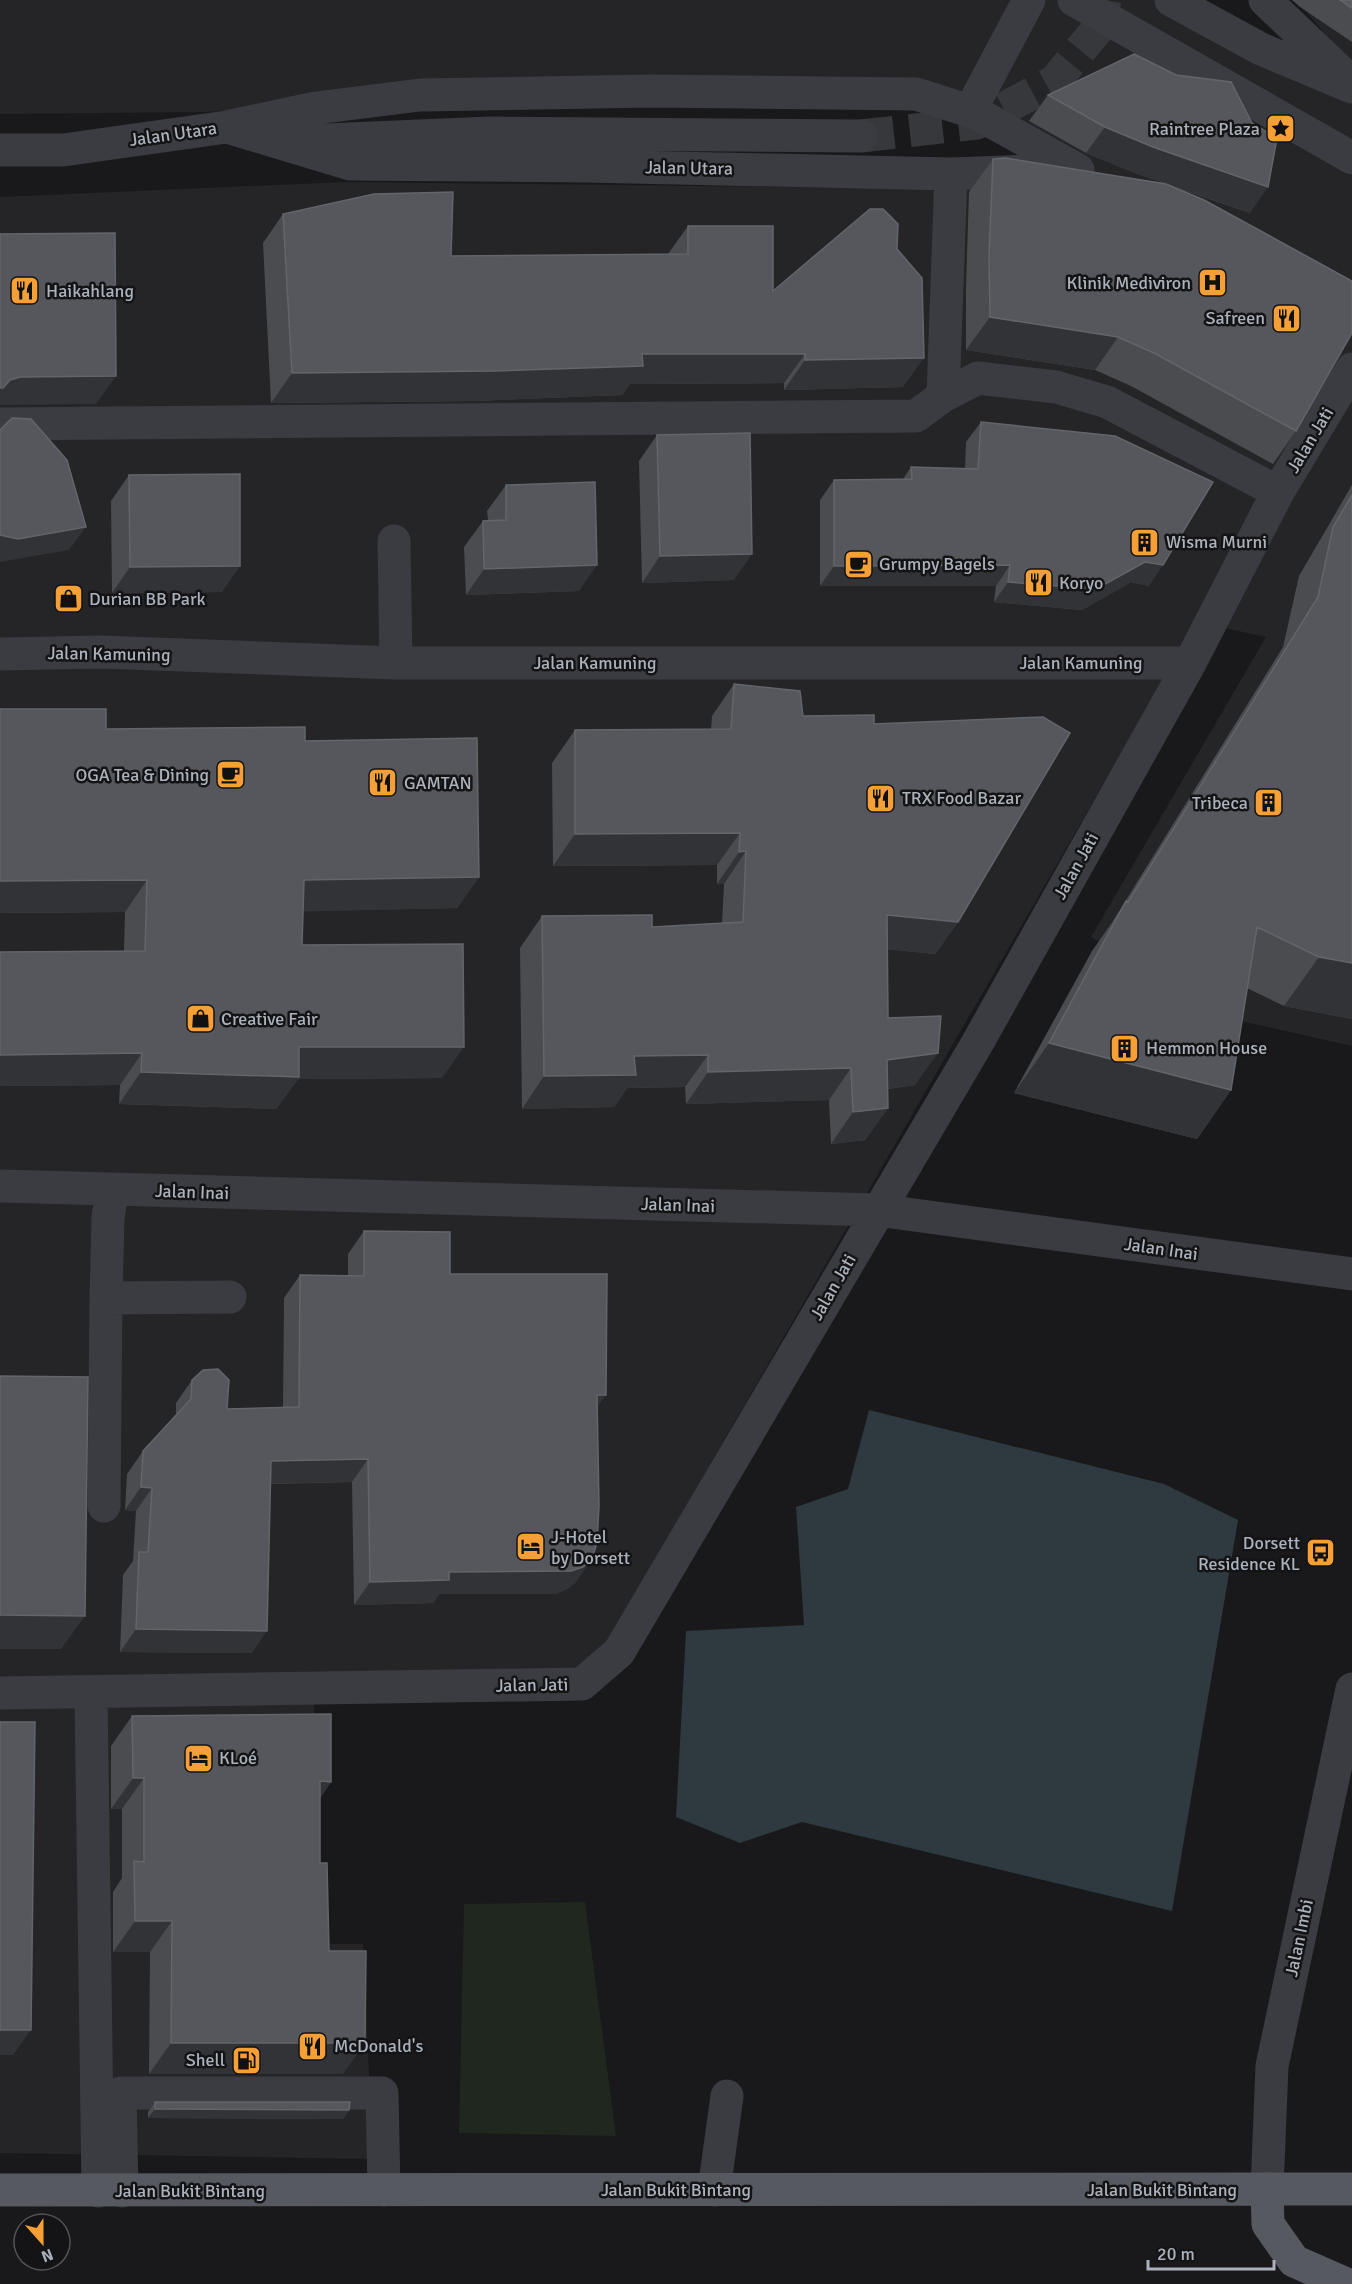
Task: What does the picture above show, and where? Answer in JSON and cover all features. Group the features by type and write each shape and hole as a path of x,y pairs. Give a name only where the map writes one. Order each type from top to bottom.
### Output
{"main road":[{"path":"1267,2189 1268,2224 1294,2261 1346,2284"},
{"name":"Jalan Bukit Bintang","path":"0,2190 1352,2189"}],"street":[{"path":"978,96 1029,0"},
{"path":"1074,0 1352,158"},
{"path":"1170,0 1261,50 1352,87"},
{"path":"1265,0 1352,82"},
{"path":"227,127 316,108 420,95 652,91 916,94 976,112 1078,170"},
{"name":"Jalan Utara","path":"0,150 63,150 227,127 350,164 599,166 951,174 1078,170 1109,182"},
{"path":"278,142 490,133 861,136"},
{"path":"944,396 951,174"},
{"name":"Jalan Jati","path":"0,1694 582,1684 619,1652 978,1042 1190,663 1278,492 1352,369"},
{"path":"0,424 916,416 944,396 978,378 1056,387 1107,402 1278,492"},
{"path":"394,541 396,663"},
{"name":"Jalan Kamuning","path":"0,654 101,652 396,663 1190,663"},
{"name":"Jalan Inai","path":"0,1186 878,1210 1352,1274"},
{"path":"104,1506 108,1218 112,1190"},
{"path":"106,1298 230,1297"},
{"name":"Jalan Imbi","path":"1267,2189 1272,2066 1352,1689"},
{"path":"91,1693 110,2191"},
{"path":"110,2191 120,2093 382,2093 384,2190"},
{"path":"714,2190 727,2096"}],"shaded area":[{"path":"0,0 1189,0 1352,99 1352,296 895,79 205,112 0,114"},
{"path":"1297,0 1352,0 1352,63 1342,55"},
{"path":"345,182 959,189 1077,185 1352,327 1352,1046 1232,1019 1091,937 1266,637 1197,622 607,1641 576,1669 313,1674 321,1944 363,1944 373,2159 0,2153 0,197"},
{"path":"869,1410 1164,1484 1238,1520 1172,1911 802,1822 740,1843 676,1817 686,1631 804,1625 796,1507 848,1489"},
{"path":"585,1902 616,2136 459,2133 464,1904"}],"building":[{"path":"1340,0 1352,0 1352,8"},
{"path":"1134,54 1176,75 1231,82 1252,123 1277,138 1268,187 1153,147 1105,127 1048,95"},
{"path":"1005,158 1166,184 1204,200 1352,281 1352,333 1296,431 1154,353 1118,337 990,317 989,255 993,159"},
{"path":"453,192 451,256 688,254 688,226 773,226 773,291 870,209 883,209 898,224 897,249 922,278 924,358 805,360 805,354 642,354 643,366 494,371 292,373 283,214 374,194"},
{"path":"115,233 116,376 20,377 10,380 3,388 0,388 0,234"},
{"path":"12,418 31,419 67,460 86,527 18,539 0,535 0,430"},
{"path":"981,422 1115,436 1213,482 1163,565 1145,562 1096,589 1008,582 1010,565 834,566 834,480 912,479 911,467 978,469"},
{"path":"750,433 752,554 660,556 657,435"},
{"path":"240,474 240,566 130,567 129,475"},
{"path":"595,482 597,565 484,569 483,521 506,520 506,485"},
{"name":"Tribeca","path":"1352,495 1352,963 1319,957 1257,927 1231,1090 1049,1043 1126,901 1128,902 1318,597 1333,527"},
{"path":"734,684 800,691 803,716 874,715 874,724 1043,717 1070,733 958,922 887,915 888,1018 941,1016 938,1053 887,1060 888,1108 853,1112 851,1068 708,1072 708,1055 634,1056 636,1075 544,1076 542,916 652,915 652,927 743,922 746,851 739,852 740,833 575,834 575,730 731,729"},
{"path":"0,709 106,709 106,729 305,727 305,741 477,738 479,877 304,880 302,945 463,944 464,1047 299,1047 299,1077 141,1072 142,1053 0,1055 0,952 145,951 147,880 0,881"},
{"path":"364,1231 450,1232 450,1274 607,1274 606,1395 597,1395 599,1505 597,1543 592,1559 583,1567 571,1571 449,1572 449,1580 370,1582 368,1459 271,1461 267,1631 136,1629 139,1552 148,1552 152,1488 141,1487 143,1451 191,1399 192,1380 203,1370 218,1369 229,1380 227,1409 299,1407 300,1275 364,1276"},
{"path":"0,1376 88,1377 85,1616 0,1615"},
{"path":"331,1714 331,1782 320,1781 320,1863 327,1863 329,1951 366,1951 365,2043 171,2043 172,1921 135,1921 134,1861 144,1862 144,1778 133,1778 132,1716"},
{"path":"0,1722 35,1722 31,2030 0,2030"},
{"path":"155,2102 350,2102 349,2110 155,2109"}],"tunnel":[{"path":"861,136 977,123 1055,81 1100,26 1105,0"}],"place":[{"name":"Raintree Plaza","path":"1281,129"},
{"name":"Klinik Mediviron","path":"1212,283"},
{"name":"Haikahlang","path":"25,291"},
{"name":"Safreen","path":"1286,318"},
{"name":"Wisma Murni","path":"1145,542"},
{"name":"Grumpy Bagels","path":"858,564"},
{"name":"Koryo","path":"1038,583"},
{"name":"Durian BB Park","path":"68,599"},
{"name":"OGA Tea & Dining","path":"230,775"},
{"name":"GAMTAN","path":"383,783"},
{"name":"TRX Food Bazar","path":"881,798"},
{"name":"Tribeca","path":"1269,803"},
{"name":"Creative Fair","path":"200,1019"},
{"name":"Hemmon House","path":"1125,1048"},
{"name":"J-Hotel by Dorsett","path":"530,1547"},
{"name":"Dorsett Residence KL","path":"1321,1553"},
{"name":"KLoé","path":"198,1758"},
{"name":"McDonald's","path":"313,2046"},
{"name":"Shell","path":"246,2060"}]}
